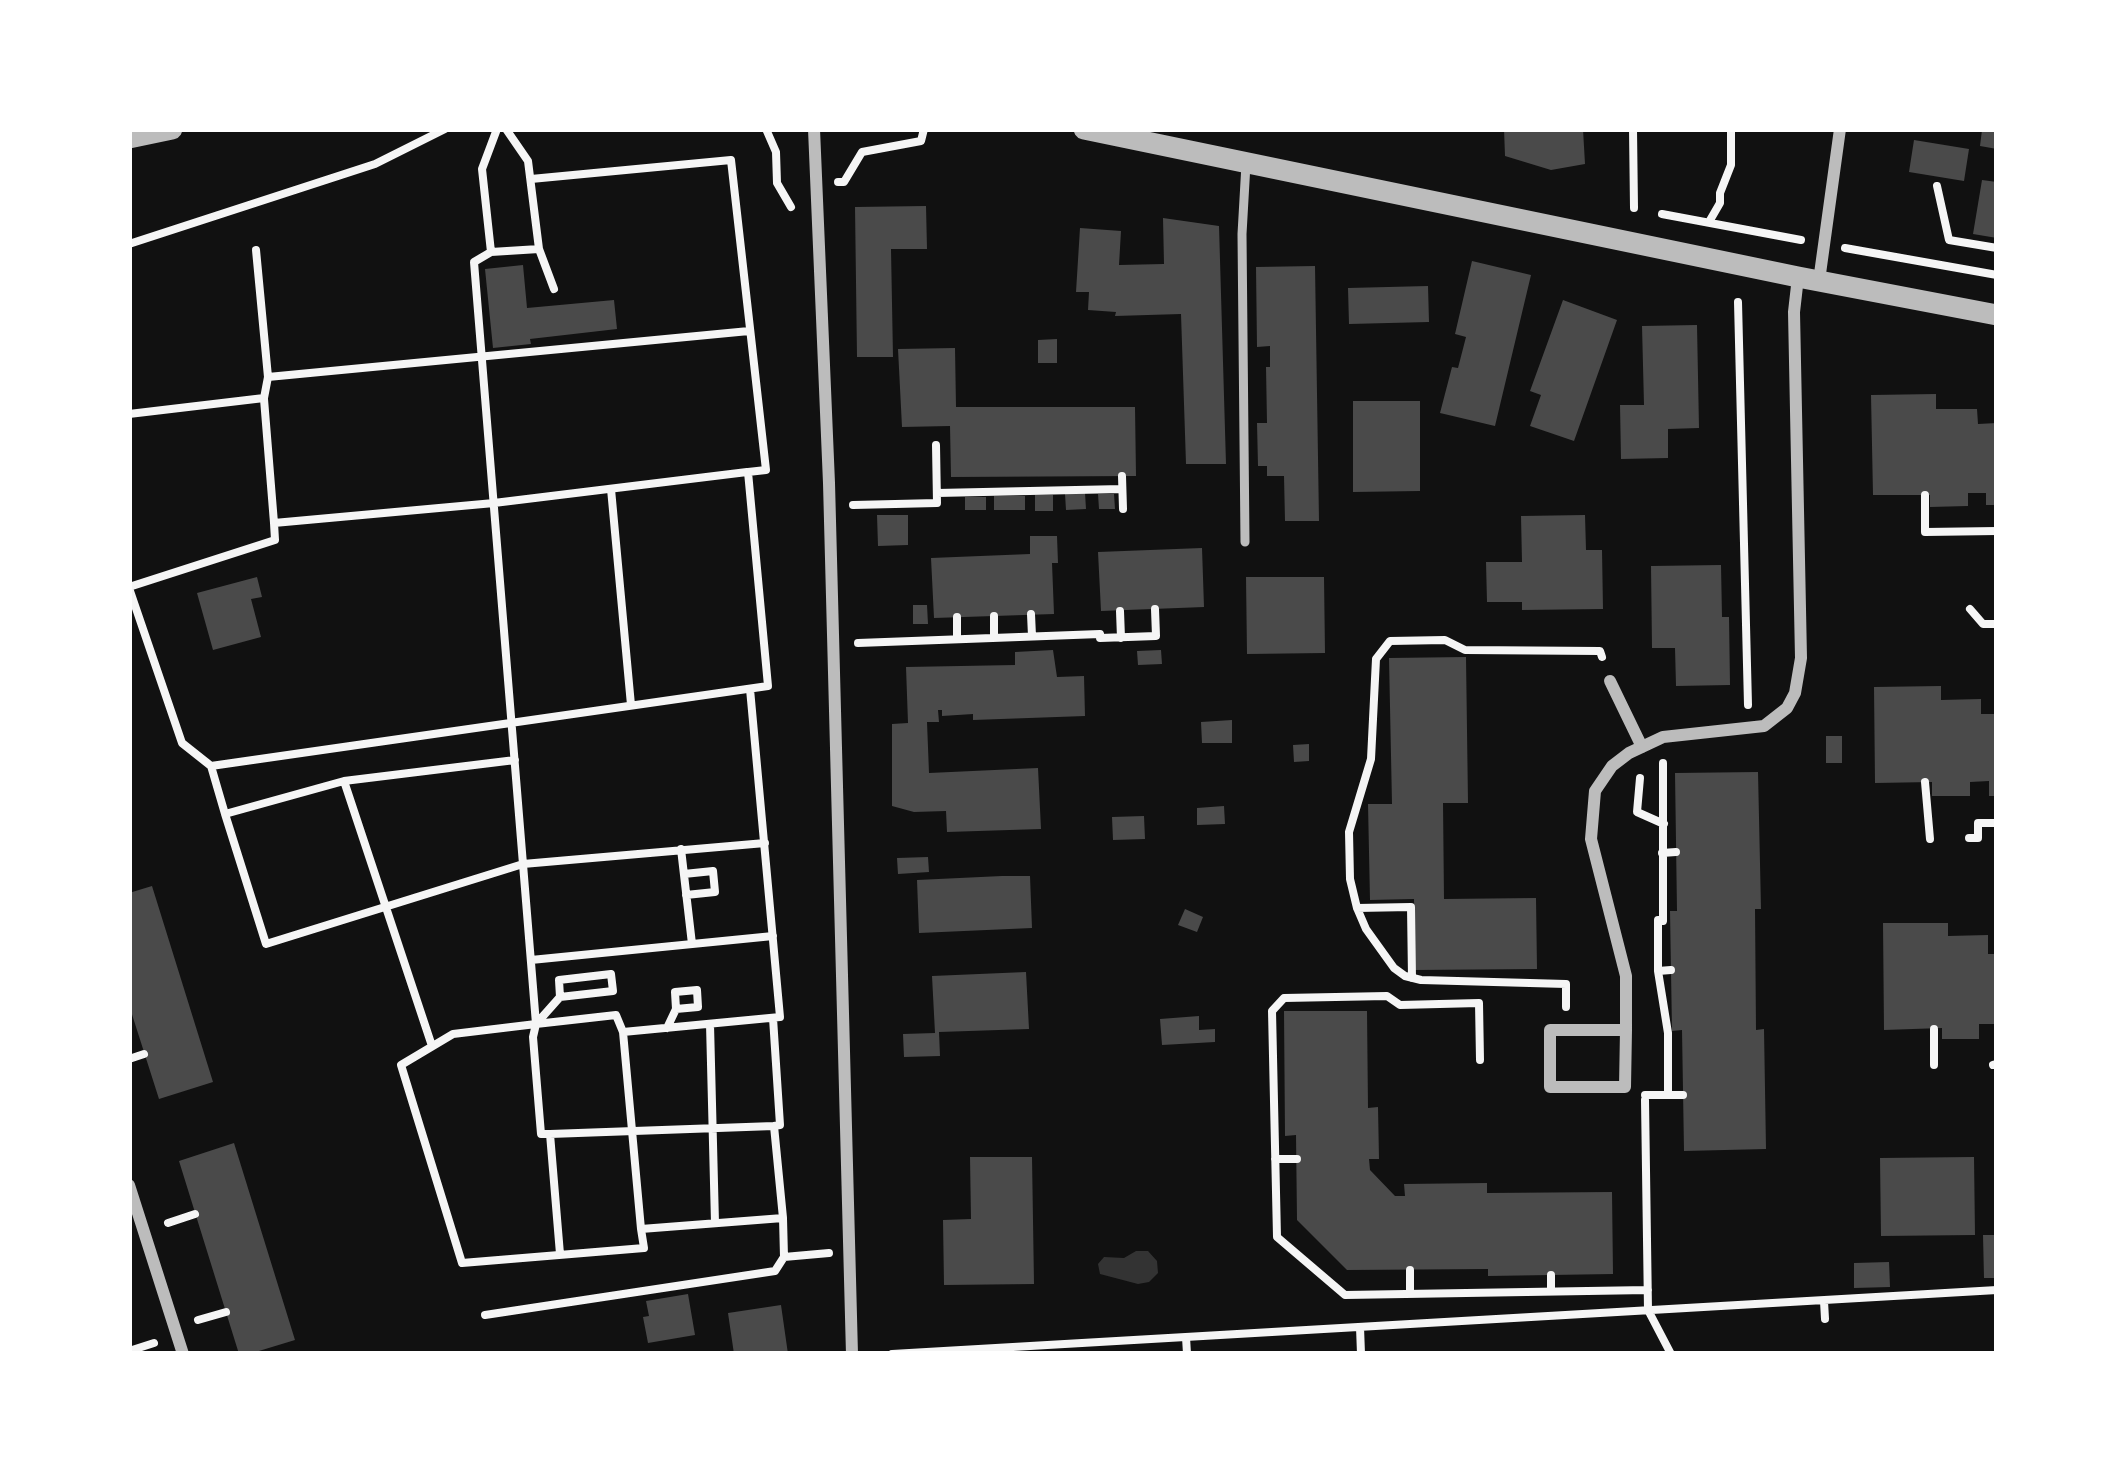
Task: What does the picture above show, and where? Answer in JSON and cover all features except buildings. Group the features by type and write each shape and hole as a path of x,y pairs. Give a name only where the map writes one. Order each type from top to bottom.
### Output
{"street":[{"path":"129,138 172,129"},
{"path":"814,129 852,1354"},
{"path":"1084,129 1997,315"},
{"path":"1626,1030 1550,1030 1550,1087 1625,1088 1626,1030 1626,976 1591,839 1595,791 1612,766 1642,747 1663,737 1749,730 1776,720 1795,694 1801,658 1794,312 1824,244 1840,129"},
{"path":"1610,681 1642,747"},
{"path":"129,1185 183,1354"}],"lane":[{"path":"1245,542 1242,234 1246,164"}],"path":[{"path":"129,244 375,164 445,129"},
{"path":"491,252 482,169 501,129 528,161 539,248 554,289"},
{"path":"766,129 776,152 777,183 844,182 862,152 921,141 924,129"},
{"path":"1633,129 1634,208"},
{"path":"1709,222 1731,165 1731,129"},
{"path":"274,523 494,503 766,470 731,160 531,178"},
{"path":"1937,186 1949,241 1997,248"},
{"path":"1824,244 1997,275"},
{"path":"539,248 491,252 474,262 524,863 541,1134 781,1125 773,1018"},
{"path":"256,250 268,377 264,398 275,540 129,588 182,742 211,766 266,944 524,863 765,843"},
{"path":"1738,302 1749,730"},
{"path":"268,377 748,331"},
{"path":"129,414 264,398"},
{"path":"829,505 937,502 936,445"},
{"path":"211,766 768,686 748,472"},
{"path":"1122,476 1123,509"},
{"path":"610,489 631,705"},
{"path":"937,493 1122,489"},
{"path":"1924,494 1925,532 1997,531"},
{"path":"1970,609 1983,624 1997,624"},
{"path":"833,644 1156,636 1155,610"},
{"path":"1120,611 1121,638"},
{"path":"1031,614 1032,636"},
{"path":"994,616 994,638"},
{"path":"957,617 958,639"},
{"path":"1566,1030 1566,984 1412,979 1394,968 1357,908 1350,879 1349,832 1371,759 1376,658 1390,641 1445,640 1465,650 1600,651 1610,681"},
{"path":"623,1032 780,1018 750,689"},
{"path":"1663,737 1663,921 1658,920 1658,971 1667,1033 1668,1095"},
{"path":"225,814 344,781 515,760"},
{"path":"1663,771 1648,772 1637,781 1637,812 1664,824"},
{"path":"344,781 432,1046"},
{"path":"1925,782 1930,839"},
{"path":"1969,838 1978,838 1978,823 1997,823"},
{"path":"681,849 692,944"},
{"path":"1663,853 1676,852"},
{"path":"684,874 712,871 715,892 686,895"},
{"path":"1357,908 1411,907 1412,979"},
{"path":"531,960 773,936"},
{"path":"1658,971 1671,970"},
{"path":"536,1024 560,997 613,991 611,974 559,980 560,997"},
{"path":"667,1028 676,1010 675,992 696,986 698,1007 676,1010"},
{"path":"1480,1060 1479,1004 1400,1005 1387,996 1284,998 1272,1011 1279,1062 1276,1237 1346,1295 1648,1290"},
{"path":"616,1015 623,1032 644,1248 462,1264 401,1065 453,1034 536,1024 616,1015"},
{"path":"710,1024 716,1223"},
{"path":"1934,1029 1934,1065"},
{"path":"129,1058 144,1054"},
{"path":"1625,1088 1645,1095 1683,1095"},
{"path":"1645,1095 1648,1310 1671,1354"},
{"path":"485,1315 776,1271 784,1257 774,1126"},
{"path":"550,1134 560,1254"},
{"path":"1275,1159 1297,1159"},
{"path":"641,1229 783,1218"},
{"path":"784,1257 850,1251"},
{"path":"1410,1270 1410,1294"},
{"path":"1550,1275 1550,1291"},
{"path":"892,1354 1997,1290"},
{"path":"1823,1301 1825,1318"},
{"path":"1360,1327 1361,1354"},
{"path":"1186,1337 1187,1354"}],"shaded area":[{"path":"1148,1251 1157,1261 1158,1273 1149,1282 1138,1284 1100,1274 1098,1264 1104,1257 1124,1258"}]}
